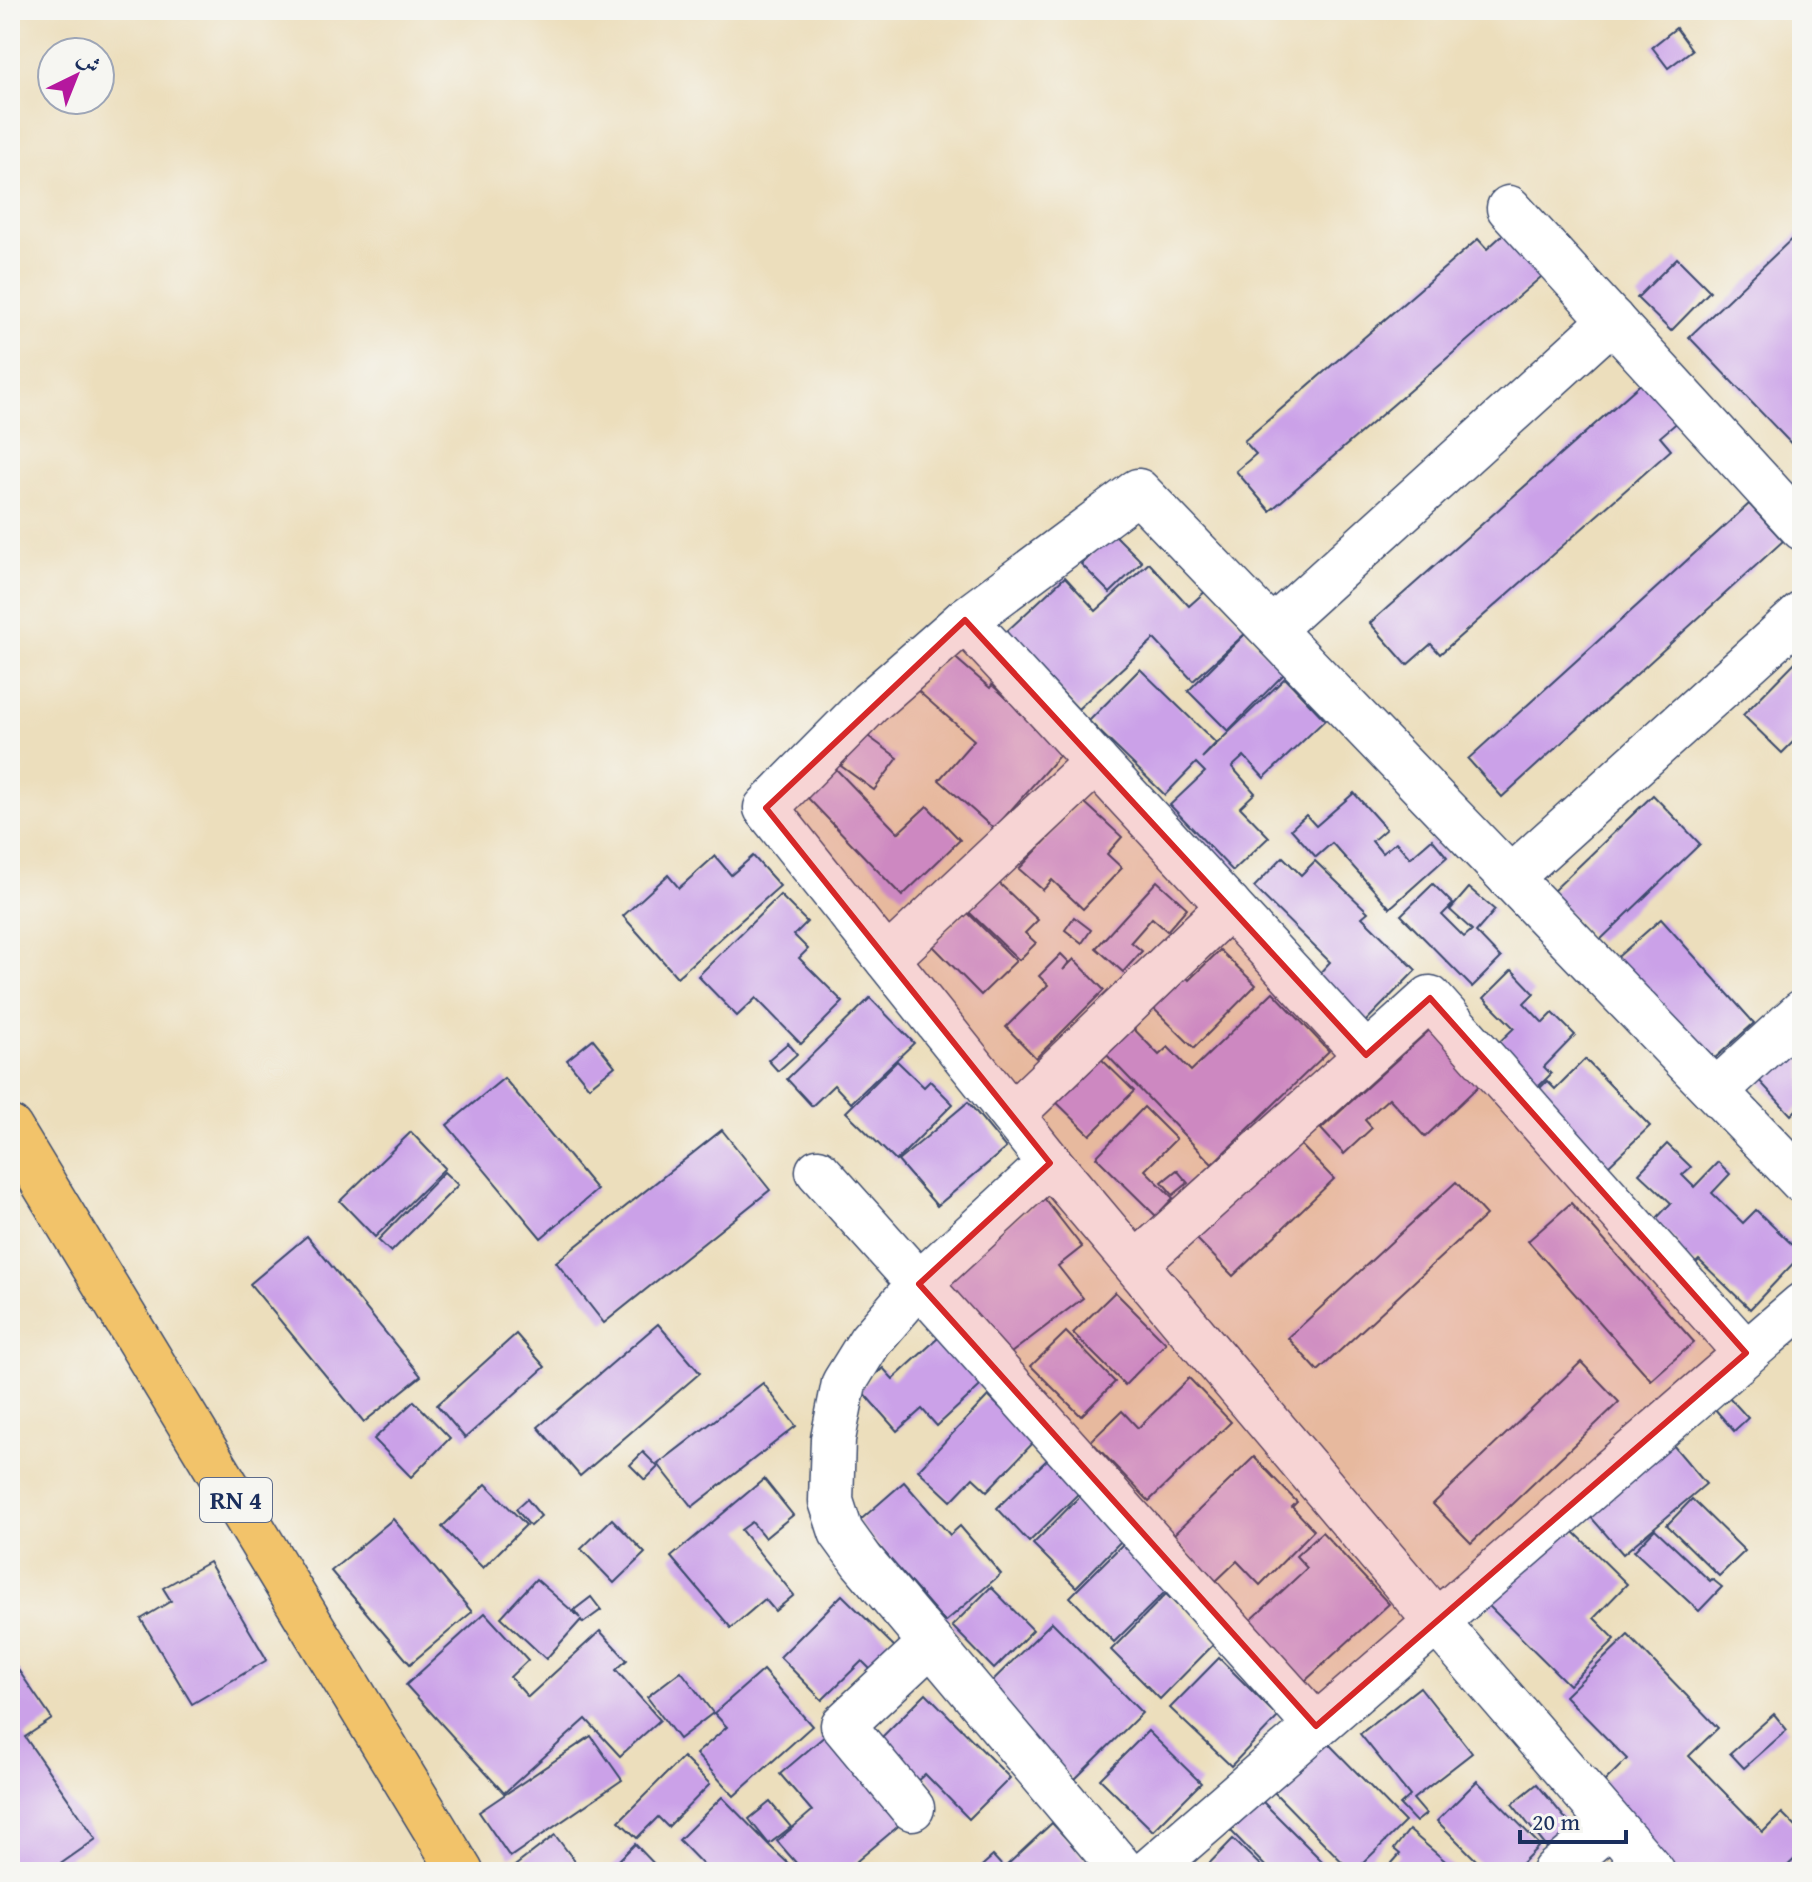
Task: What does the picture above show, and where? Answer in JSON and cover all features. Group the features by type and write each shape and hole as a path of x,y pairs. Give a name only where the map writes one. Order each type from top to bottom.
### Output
{"main road":[{"name":"RN 4","path":"10,1128 461,1872"}],"street":[{"path":"1509,208 1802,528"},
{"path":"1272,629 1612,320"},
{"path":"1653,1872 1436,1621 1050,1163 766,808 870,703 965,620 1138,491 1802,1181"},
{"path":"1510,878 1802,614"},
{"path":"965,620 1366,1055"},
{"path":"887,959 1096,762"},
{"path":"1012,1115 1229,906"},
{"path":"1136,1264 1430,998 1746,1353"},
{"path":"1716,1091 1802,1012"},
{"path":"1050,1163 919,1284 870,1341 844,1383 833,1439 831,1501 841,1532 862,1561 1124,1872"},
{"path":"818,1171 1316,1726"},
{"path":"1148,1872 1802,1305"},
{"path":"912,1808 843,1725 931,1643"},
{"path":"1554,1872 1611,1824"}],"highlighted area":[{"path":"965,620 1366,1055 1430,998 1746,1353 1316,1726 919,1284 1050,1163 766,808"}],"building":[{"path":"1676,28 1692,50 1668,68 1652,47"},
{"path":"1510,228 1548,271 1270,511 1236,471 1256,454 1244,441 1478,239 1487,249"},
{"path":"1802,229 1802,455 1689,337"},
{"path":"1677,258 1710,291 1671,331 1637,298"},
{"path":"1645,380 1680,420 1660,437 1671,450 1440,654 1431,644 1407,665 1370,623"},
{"path":"1749,504 1783,541 1502,797 1468,759"},
{"path":"1113,533 1142,562 1110,593 1081,564"},
{"path":"1149,563 1189,606 1208,589 1247,632 1193,681 1154,639 1078,709 1006,632 1065,577 1096,611"},
{"path":"1245,634 1285,673 1228,731 1188,691"},
{"path":"951,654 990,688 992,685 1064,750 994,829 939,780 974,740 918,691"},
{"path":"1802,655 1802,733 1782,753 1743,715"},
{"path":"1140,669 1216,743 1202,758 1285,678 1325,720 1264,778 1244,756 1232,767 1255,793 1240,807 1269,837 1233,871 1170,805 1205,772 1196,763 1165,795 1089,721"},
{"path":"865,734 898,758 874,790 841,766"},
{"path":"834,767 898,833 927,806 960,840 902,896 806,796"},
{"path":"1354,793 1386,829 1372,841 1382,853 1396,842 1410,858 1432,839 1447,857 1390,908 1332,843 1316,857 1291,829 1306,815 1316,826"},
{"path":"1653,795 1700,844 1598,942 1551,893"},
{"path":"1083,801 1122,837 1107,854 1122,868 1083,909 1052,880 1043,890 1019,869"},
{"path":"715,856 731,875 753,856 780,886 677,977 623,916 668,875 679,888"},
{"path":"1283,857 1301,875 1315,861 1368,912 1362,917 1416,970 1364,1023 1316,977 1330,962 1254,887"},
{"path":"1157,881 1187,908 1167,931 1152,918 1131,942 1142,951 1123,972 1096,948"},
{"path":"998,882 1038,920 1025,933 1036,943 1019,960 969,912"},
{"path":"1433,884 1453,904 1442,915 1464,937 1472,930 1450,910 1469,888 1495,910 1476,932 1501,958 1472,987 1401,915"},
{"path":"780,895 807,922 794,935 808,949 799,958 843,1002 801,1044 756,998 737,1016 698,976"},
{"path":"967,912 1016,961 981,995 933,946"},
{"path":"1074,917 1091,930 1082,943 1065,930"},
{"path":"1661,919 1754,1023 1705,1067 1612,962"},
{"path":"1220,950 1256,985 1194,1048 1148,1003 1180,970 1189,980"},
{"path":"1061,954 1069,962 1063,970 1074,959 1104,990 1036,1058 1006,1027 1048,985 1039,976"},
{"path":"1512,970 1534,993 1524,1003 1543,1023 1553,1013 1575,1035 1544,1067 1551,1074 1533,1092 1491,1050 1514,1028 1484,998"},
{"path":"1273,992 1329,1051 1212,1164 1102,1050 1129,1024 1159,1055 1168,1047 1191,1071"},
{"path":"870,998 914,1043 851,1103 834,1085 812,1106 787,1079"},
{"path":"1436,1024 1486,1079 1425,1137 1389,1098 1365,1120 1372,1128 1344,1154 1321,1129"},
{"path":"1802,1036 1802,1104 1791,1115 1756,1077"},
{"path":"593,1039 615,1066 589,1087 567,1060"},
{"path":"788,1043 797,1054 778,1071 768,1060"},
{"path":"1093,1051 1134,1091 1090,1135 1049,1095"},
{"path":"1585,1059 1650,1126 1608,1166 1536,1092 1547,1081 1555,1089"},
{"path":"897,1061 924,1087 930,1081 953,1104 896,1161 846,1112"},
{"path":"504,1078 597,1190 541,1238 447,1125"},
{"path":"968,1102 1006,1148 937,1206 898,1161"},
{"path":"1144,1107 1176,1139 1145,1170 1173,1198 1156,1216 1096,1157"},
{"path":"722,1130 770,1190 604,1323 556,1262"},
{"path":"411,1132 445,1168 375,1237 340,1201"},
{"path":"1296,1140 1334,1179 1233,1276 1195,1237"},
{"path":"1667,1144 1691,1167 1682,1175 1694,1187 1718,1162 1730,1174 1712,1193 1743,1223 1756,1210 1802,1254 1750,1309 1699,1260 1694,1265 1677,1249 1680,1245 1655,1220 1671,1203 1639,1173"},
{"path":"1177,1170 1188,1183 1173,1195 1162,1182"},
{"path":"444,1172 458,1185 391,1252 378,1240"},
{"path":"1456,1182 1486,1215 1318,1371 1288,1338"},
{"path":"1044,1198 1082,1247 1058,1266 1083,1298 1003,1359 938,1275"},
{"path":"1571,1203 1694,1342 1651,1380 1528,1241"},
{"path":"307,1236 421,1376 364,1422 250,1284"},
{"path":"1115,1292 1166,1343 1125,1385 1073,1333"},
{"path":"658,1324 700,1373 580,1476 538,1427"},
{"path":"948,1329 991,1376 937,1426 922,1409 897,1431 860,1389 883,1368 893,1379"},
{"path":"1066,1332 1115,1382 1081,1416 1031,1366"},
{"path":"516,1334 545,1367 465,1438 437,1405"},
{"path":"1581,1362 1619,1402 1471,1543 1433,1504"},
{"path":"1189,1378 1231,1422 1149,1501 1091,1441 1122,1411 1138,1428"},
{"path":"763,1383 796,1426 692,1507 658,1464"},
{"path":"988,1396 1035,1441 987,1491 973,1478 951,1501 918,1470"},
{"path":"1728,1396 1748,1418 1734,1431 1714,1408"},
{"path":"414,1401 450,1438 411,1477 374,1439"},
{"path":"1667,1438 1706,1484 1623,1554 1583,1508"},
{"path":"643,1452 658,1467 645,1480 630,1465"},
{"path":"1254,1457 1297,1502 1292,1507 1314,1530 1260,1585 1237,1561 1216,1581 1172,1536"},
{"path":"1049,1458 1081,1491 1029,1542 997,1508"},
{"path":"764,1479 793,1515 765,1538 752,1522 741,1530 794,1595 775,1611 765,1599 731,1628 671,1557"},
{"path":"904,1482 950,1535 960,1526 1001,1574 945,1622 858,1522"},
{"path":"486,1484 526,1525 483,1568 442,1527"},
{"path":"1083,1493 1126,1536 1076,1587 1033,1544"},
{"path":"527,1499 541,1516 530,1526 516,1509"},
{"path":"1692,1499 1745,1551 1719,1576 1667,1525"},
{"path":"393,1519 472,1612 410,1664 331,1571"},
{"path":"612,1519 645,1553 614,1583 581,1549"},
{"path":"1566,1524 1627,1584 1594,1618 1615,1639 1569,1685 1487,1604"},
{"path":"1655,1529 1710,1581 1712,1579 1722,1587 1699,1611 1634,1551"},
{"path":"1322,1532 1389,1604 1305,1681 1250,1621 1307,1568 1296,1556"},
{"path":"1123,1544 1168,1589 1114,1642 1070,1597"},
{"path":"209,1562 267,1660 192,1704 141,1619 171,1601 163,1588"},
{"path":"536,1579 580,1618 574,1610 591,1597 601,1610 583,1623 581,1620 546,1659 501,1617"},
{"path":"991,1587 1033,1630 994,1669 952,1626"},
{"path":"1166,1594 1215,1643 1160,1699 1111,1650"},
{"path":"842,1595 901,1653 877,1676 862,1661 822,1700 780,1657"},
{"path":"485,1613 528,1660 510,1677 528,1697 600,1631 627,1660 616,1670 660,1720 620,1756 586,1719 504,1793 406,1685"},
{"path":"1052,1622 1142,1713 1074,1780 979,1694"},
{"path":"1628,1635 1718,1728 1689,1756 1763,1832 1782,1813 1802,1833 1802,1852 1781,1872 1663,1872 1589,1797 1627,1759 1565,1696"},
{"path":"10,1658 52,1719 25,1737 96,1839 49,1872 10,1872"},
{"path":"1219,1658 1278,1717 1231,1766 1170,1708"},
{"path":"763,1670 812,1726 734,1796 696,1754 727,1727 714,1713"},
{"path":"681,1671 713,1713 679,1739 647,1697"},
{"path":"1420,1687 1472,1753 1413,1799 1426,1814 1416,1822 1400,1805 1410,1796 1360,1734"},
{"path":"926,1693 1010,1778 969,1819 925,1774 915,1783 876,1743"},
{"path":"1774,1714 1787,1730 1744,1768 1730,1753"},
{"path":"832,1730 908,1818 844,1872 804,1872 777,1841 812,1811 780,1774"},
{"path":"1148,1731 1201,1783 1153,1831 1100,1779"},
{"path":"591,1736 622,1780 510,1857 479,1812"},
{"path":"1324,1739 1405,1822 1354,1872 1272,1790"},
{"path":"683,1757 710,1784 668,1827 658,1817 637,1838 619,1821"},
{"path":"1477,1781 1540,1845 1513,1872 1488,1872 1437,1821"},
{"path":"1537,1784 1574,1829 1549,1850 1512,1804"},
{"path":"722,1797 797,1872 710,1872 679,1840"},
{"path":"1261,1800 1329,1868 1324,1872 1271,1872 1231,1831"},
{"path":"770,1802 791,1827 769,1844 749,1819"},
{"path":"1052,1823 1097,1872 975,1872 993,1856 1004,1868"},
{"path":"1409,1830 1458,1872 1384,1872 1400,1854 1394,1849"},
{"path":"555,1835 583,1872 507,1872"},
{"path":"1233,1839 1267,1872 1201,1872"},
{"path":"635,1844 662,1872 607,1872"}]}
